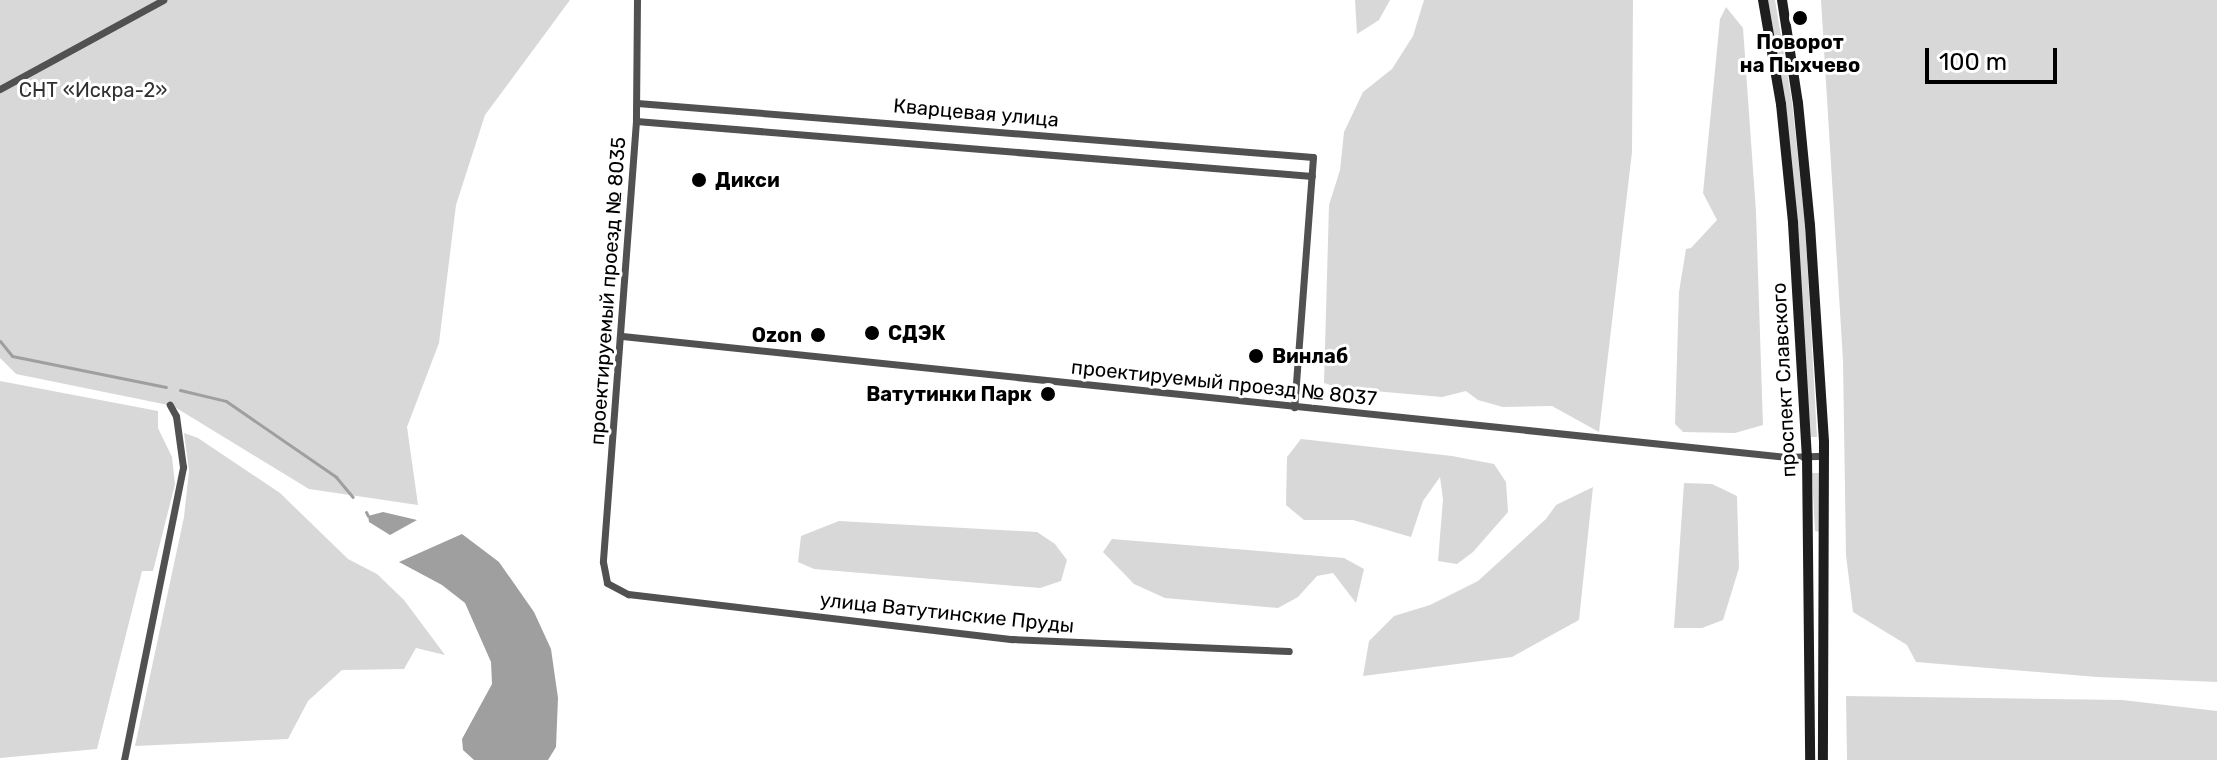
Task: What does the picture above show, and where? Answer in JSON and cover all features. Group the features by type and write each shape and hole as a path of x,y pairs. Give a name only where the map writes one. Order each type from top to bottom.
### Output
{"main road":[{"name":"проспект Славского","path":"1763,0 1781,104 1793,223 1807,456 1810,760"},
{"name":"проспект Славского","path":"1782,0 1798,103 1807,194 1824,456 1823,760"}],"street":[{"path":"0,89 163,0"},
{"name":"проектируемый проезд № 8035","path":"607,583 602,574 636,121 637,0"},
{"name":"Кварцевая улица","path":"636,121 1312,176 1313,157 637,103"},
{"path":"1294,407 1312,176"},
{"name":"проектируемый проезд № 8037","path":"622,336 1294,407 1824,456"},
{"path":"124,760 183,467 176,416 170,405"},
{"name":"улица Ватутинские Пруды","path":"607,583 628,594 1012,639 1289,651"}],"green space":[{"name":"СНТ «Искра-2»","path":"0,0 570,0 485,115 456,205 439,343 407,427 418,505 309,489 173,406 16,374 0,358"},
{"path":"1355,0 1390,0 1379,20 1357,34"},
{"path":"1424,0 1633,0 1632,152 1599,432 1552,406 1503,407 1478,400 1466,391 1442,397 1340,388 1324,383 1329,205 1340,170 1344,132 1363,92 1392,69 1413,36"},
{"path":"1768,0 1775,0 1792,102 1805,223 1817,437 1811,437 1786,104"},
{"path":"1821,0 2217,0 2217,682 2097,677 1916,662 1907,645 1853,612 1846,555 1843,361"},
{"path":"1726,7 1743,28 1756,212 1763,425 1735,433 1683,432 1675,424 1679,292 1686,249 1691,248 1717,220 1703,193 1720,19"},
{"path":"0,381 158,411 158,428 172,457 175,484 153,571 142,571 97,749 0,758"},
{"path":"184,433 198,438 280,493 348,559 377,574 404,600 445,655 416,648 404,669 342,670 308,701 288,739 135,746 184,517 189,471"},
{"path":"1301,439 1452,456 1494,464 1506,482 1508,512 1473,552 1457,564 1438,561 1443,499 1440,477 1423,501 1411,537 1353,520 1304,520 1286,505 1287,457"},
{"path":"1812,473 1819,473 1819,532 1815,531"},
{"path":"1684,483 1712,484 1737,496 1739,568 1723,620 1702,628 1674,628"},
{"path":"1593,487 1579,620 1512,657 1363,676 1369,641 1394,616 1430,605 1478,581 1546,519 1556,505"},
{"path":"839,521 1037,532 1055,544 1067,560 1061,581 1040,588 814,569 798,562 801,536"},
{"path":"1112,539 1344,558 1364,569 1356,603 1333,573 1317,576 1298,597 1278,608 1165,598 1134,584 1103,552"},
{"path":"1846,696 2122,700 2217,711 2217,760 1847,760"}],"shaded area":[{"path":"383,512 417,520 390,535 369,522 368,516"},
{"path":"462,534 499,562 534,612 551,649 558,698 556,747 548,760 474,760 463,750 462,739 492,684 491,662 465,603 442,585 399,562"}],"waterway":[{"path":"0,341 12,356 166,387"},
{"path":"180,390 226,401 336,477 353,497"},
{"path":"366,512 368,516"}],"place":[{"name":"Поворот на Пыхчево","path":"1800,18"},
{"name":"Дикси","path":"699,180"},
{"name":"СДЭК","path":"872,333"},
{"name":"Ozon","path":"818,335"},
{"name":"Винлаб","path":"1256,356"},
{"name":"Ватутинки Парк","path":"1048,394"}]}
